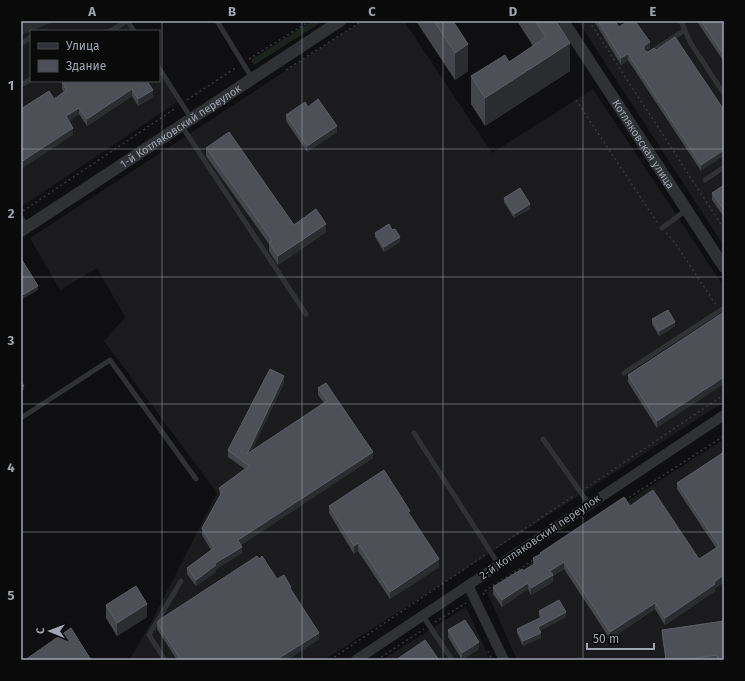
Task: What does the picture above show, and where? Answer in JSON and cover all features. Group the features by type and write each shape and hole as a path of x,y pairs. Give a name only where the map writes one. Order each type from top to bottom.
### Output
{"street":[{"name":"1-й Котляковский переулок","path":"23,225 252,79 337,22"},
{"name":"Котляковская улица","path":"564,22 724,267"},
{"name":"2-й Котляковский переулок","path":"356,660 724,415"},
{"path":"468,586 482,612 504,660"}],"lane":[{"path":"217,21 252,79"},
{"path":"681,21 690,42 724,94"},
{"path":"112,30 126,23 133,30"},
{"path":"646,55 685,30"},
{"path":"21,44 30,37"},
{"path":"160,70 182,103 186,121 306,314"},
{"path":"21,85 30,80"},
{"path":"705,180 724,167"},
{"path":"662,228 686,210"},
{"path":"624,373 722,309"},
{"path":"21,418 110,360 196,479"},
{"path":"414,433 499,565"},
{"path":"543,439 589,504"},
{"path":"165,660 149,635 181,581"},
{"path":"423,616 452,660"}],"path":[{"path":"21,212 182,103 310,21"},
{"path":"589,21 724,229"},
{"path":"576,100 662,228 675,243 722,309"},
{"path":"330,660 724,395"},
{"path":"624,501 724,436"},
{"path":"486,598 483,592 537,558"},
{"path":"377,660 467,603"}],"shaded area":[{"path":"21,21 129,21 135,30 30,30 30,82 160,82 160,69 180,100 21,207"},
{"path":"312,21 323,21 254,65 251,60"},
{"path":"362,21 404,21 492,153 593,89 724,287 724,402 324,660 131,660 130,659 152,621 217,493 104,341 125,317 97,268 60,290 30,238"},
{"path":"578,21 724,21 724,246"},
{"path":"724,439 724,660 517,660 487,592"},
{"path":"466,607 490,660 382,660"}],"building":[{"path":"434,21 453,21 468,44 455,53"},
{"path":"535,21 556,21 570,43 485,98 471,76 505,55 509,62 546,37"},
{"path":"598,21 615,21 619,27 628,21 635,21 650,42 644,46 644,51 648,52 654,48 656,50 675,37 724,110 724,150 701,165 628,54 621,58"},
{"path":"701,21 720,21 724,28 724,55"},
{"path":"62,82 148,82 153,90 138,99 132,89 87,119 79,108 66,116 73,128 21,162 21,109 49,91 54,99 67,90"},
{"path":"318,99 337,126 307,146 286,115 305,102 308,107"},
{"path":"229,132 294,225 316,209 326,224 278,256 269,242 272,240 206,148"},
{"path":"724,185 724,210 712,193"},
{"path":"520,188 530,204 514,214 504,198"},
{"path":"389,224 392,230 395,229 400,237 384,247 375,233"},
{"path":"22,260 38,286 21,296 21,261"},
{"path":"668,310 675,322 659,331 652,319"},
{"path":"724,312 724,377 657,421 628,375"},
{"path":"270,369 284,376 247,454 327,401 318,388 326,383 373,452 238,540 242,547 214,564 216,565 196,580 187,568 214,548 202,528 222,492 219,488 249,466 228,450"},
{"path":"724,452 724,575 714,582 715,584 665,618 655,603 610,632 564,562 550,571 553,575 531,588 528,583 502,600 493,587 522,569 523,571 536,563 533,558 624,497 630,506 653,490 699,559 719,546 677,483"},
{"path":"384,470 410,511 408,512 439,559 390,592 358,543 354,546 329,506"},
{"path":"257,556 259,559 262,556 277,579 284,575 291,587 290,588 319,633 276,660 181,660 157,623 159,620"},
{"path":"136,586 147,604 117,623 106,605"},
{"path":"559,600 566,612 538,627 541,633 523,641 517,629 542,617 539,611"},
{"path":"465,620 479,642 462,653 448,630"},
{"path":"724,621 724,660 718,660 717,655 684,660 666,660 662,630"},
{"path":"71,628 91,660 25,660"},
{"path":"425,640 439,660 396,660"}]}
